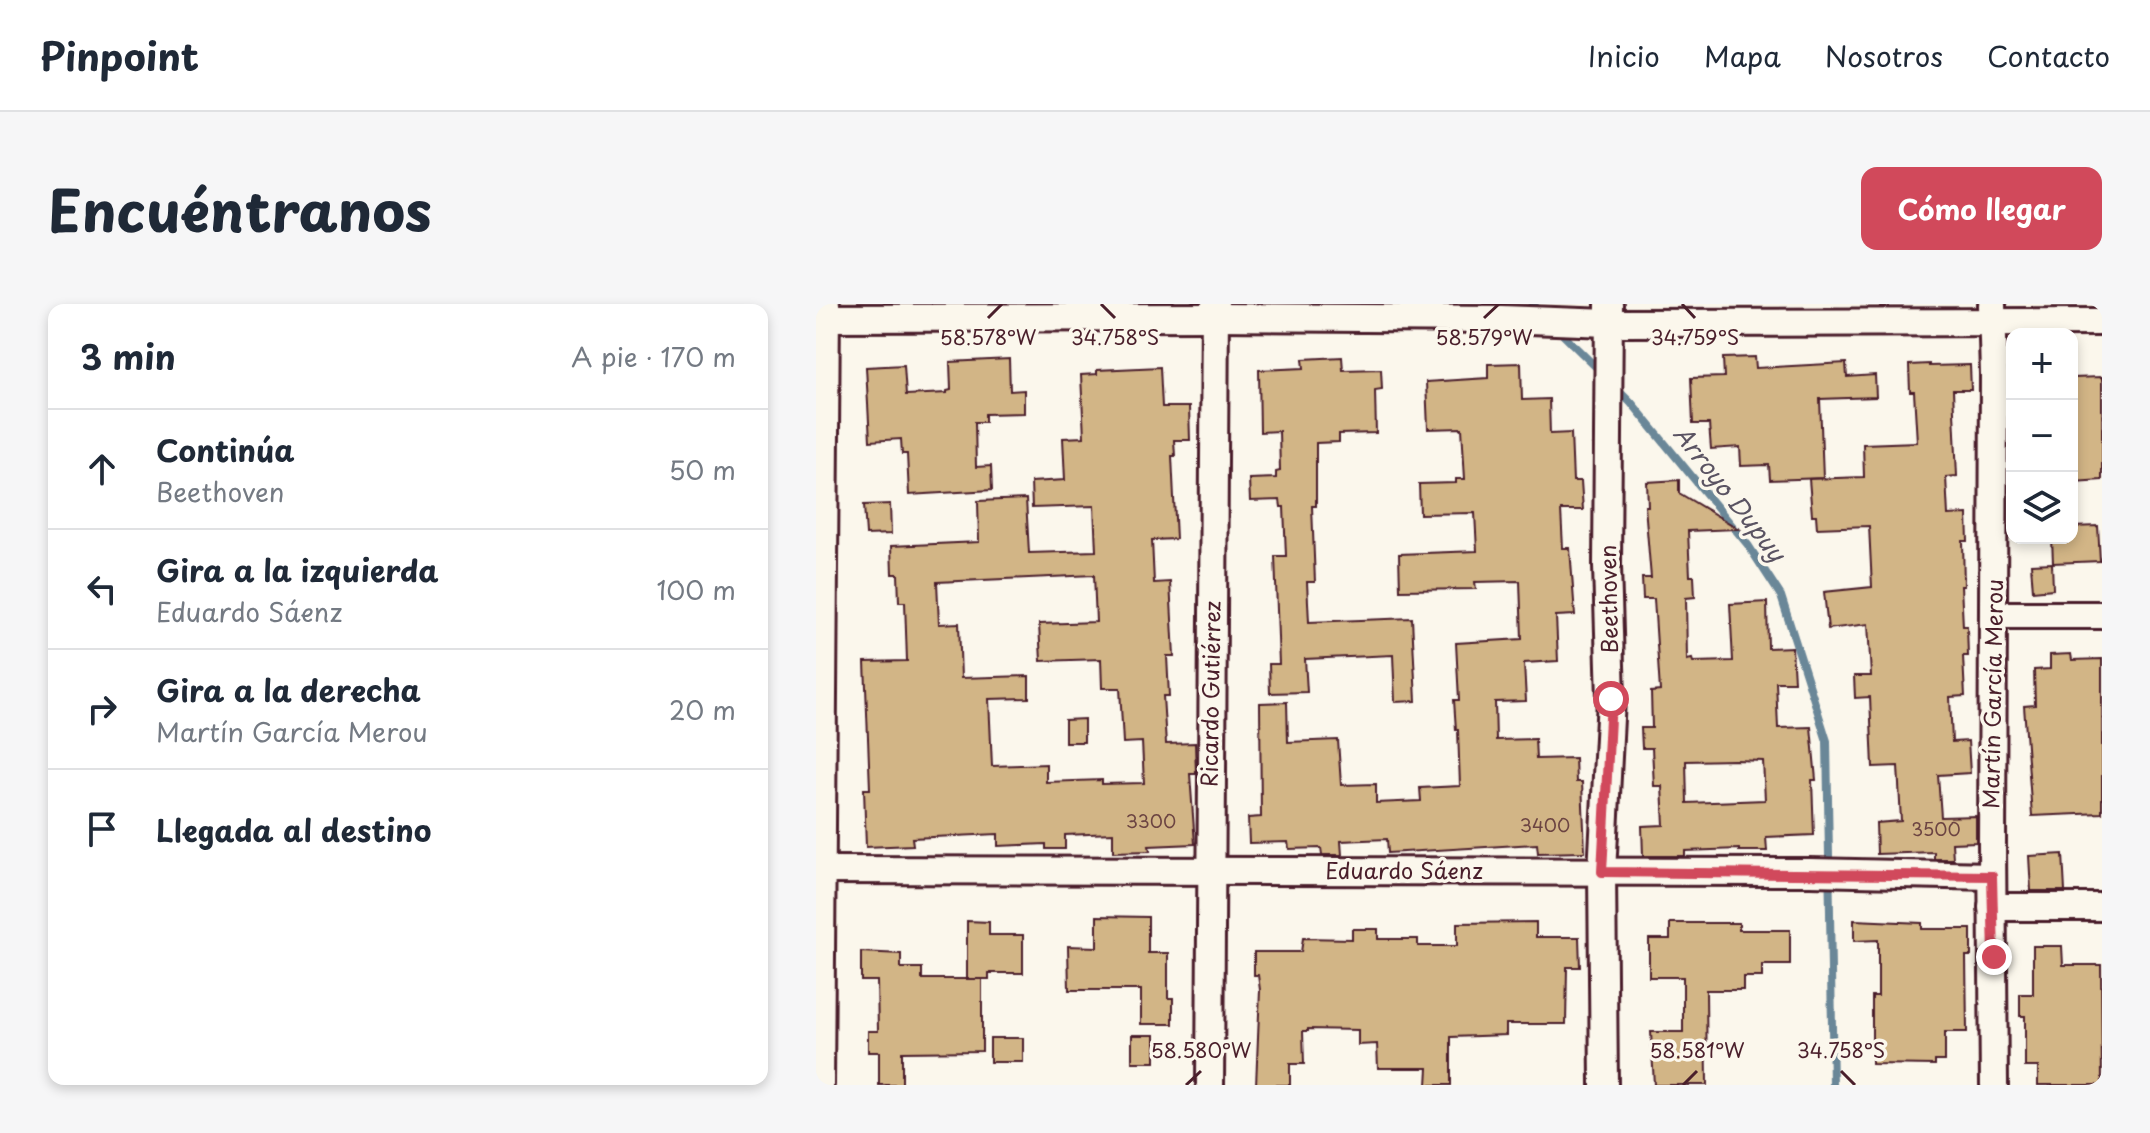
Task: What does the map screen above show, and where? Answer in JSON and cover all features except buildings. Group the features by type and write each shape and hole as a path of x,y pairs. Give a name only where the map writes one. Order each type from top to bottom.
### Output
{"street":[{"path":"820,1085 818,870 823,314 1215,310 1569,321 1609,313 1992,313 2102,322"},
{"name":"Ricardo Gutiérrez","path":"1210,1085 1215,310"},
{"name":"Beethoven","path":"1604,1085 1602,872 1611,699 1607,566 1609,313"},
{"name":"Martín García Merou","path":"1992,313 1994,1085"},
{"path":"1995,615 2102,615"},
{"name":"Eduardo Sáenz","path":"818,870 1810,872 1992,876"},
{"path":"1992,907 2102,907"}],"waterway":[{"name":"Arroyo Dupuy","path":"1533,304 1544,315"},
{"name":"Arroyo Dupuy","path":"1556,328 1603,374"},
{"name":"Arroyo Dupuy","path":"1616,387 1748,545 1781,596 1827,741 1833,1085"}],"route":[{"path":"1611,699 1602,872 1992,876 1994,957"}]}
